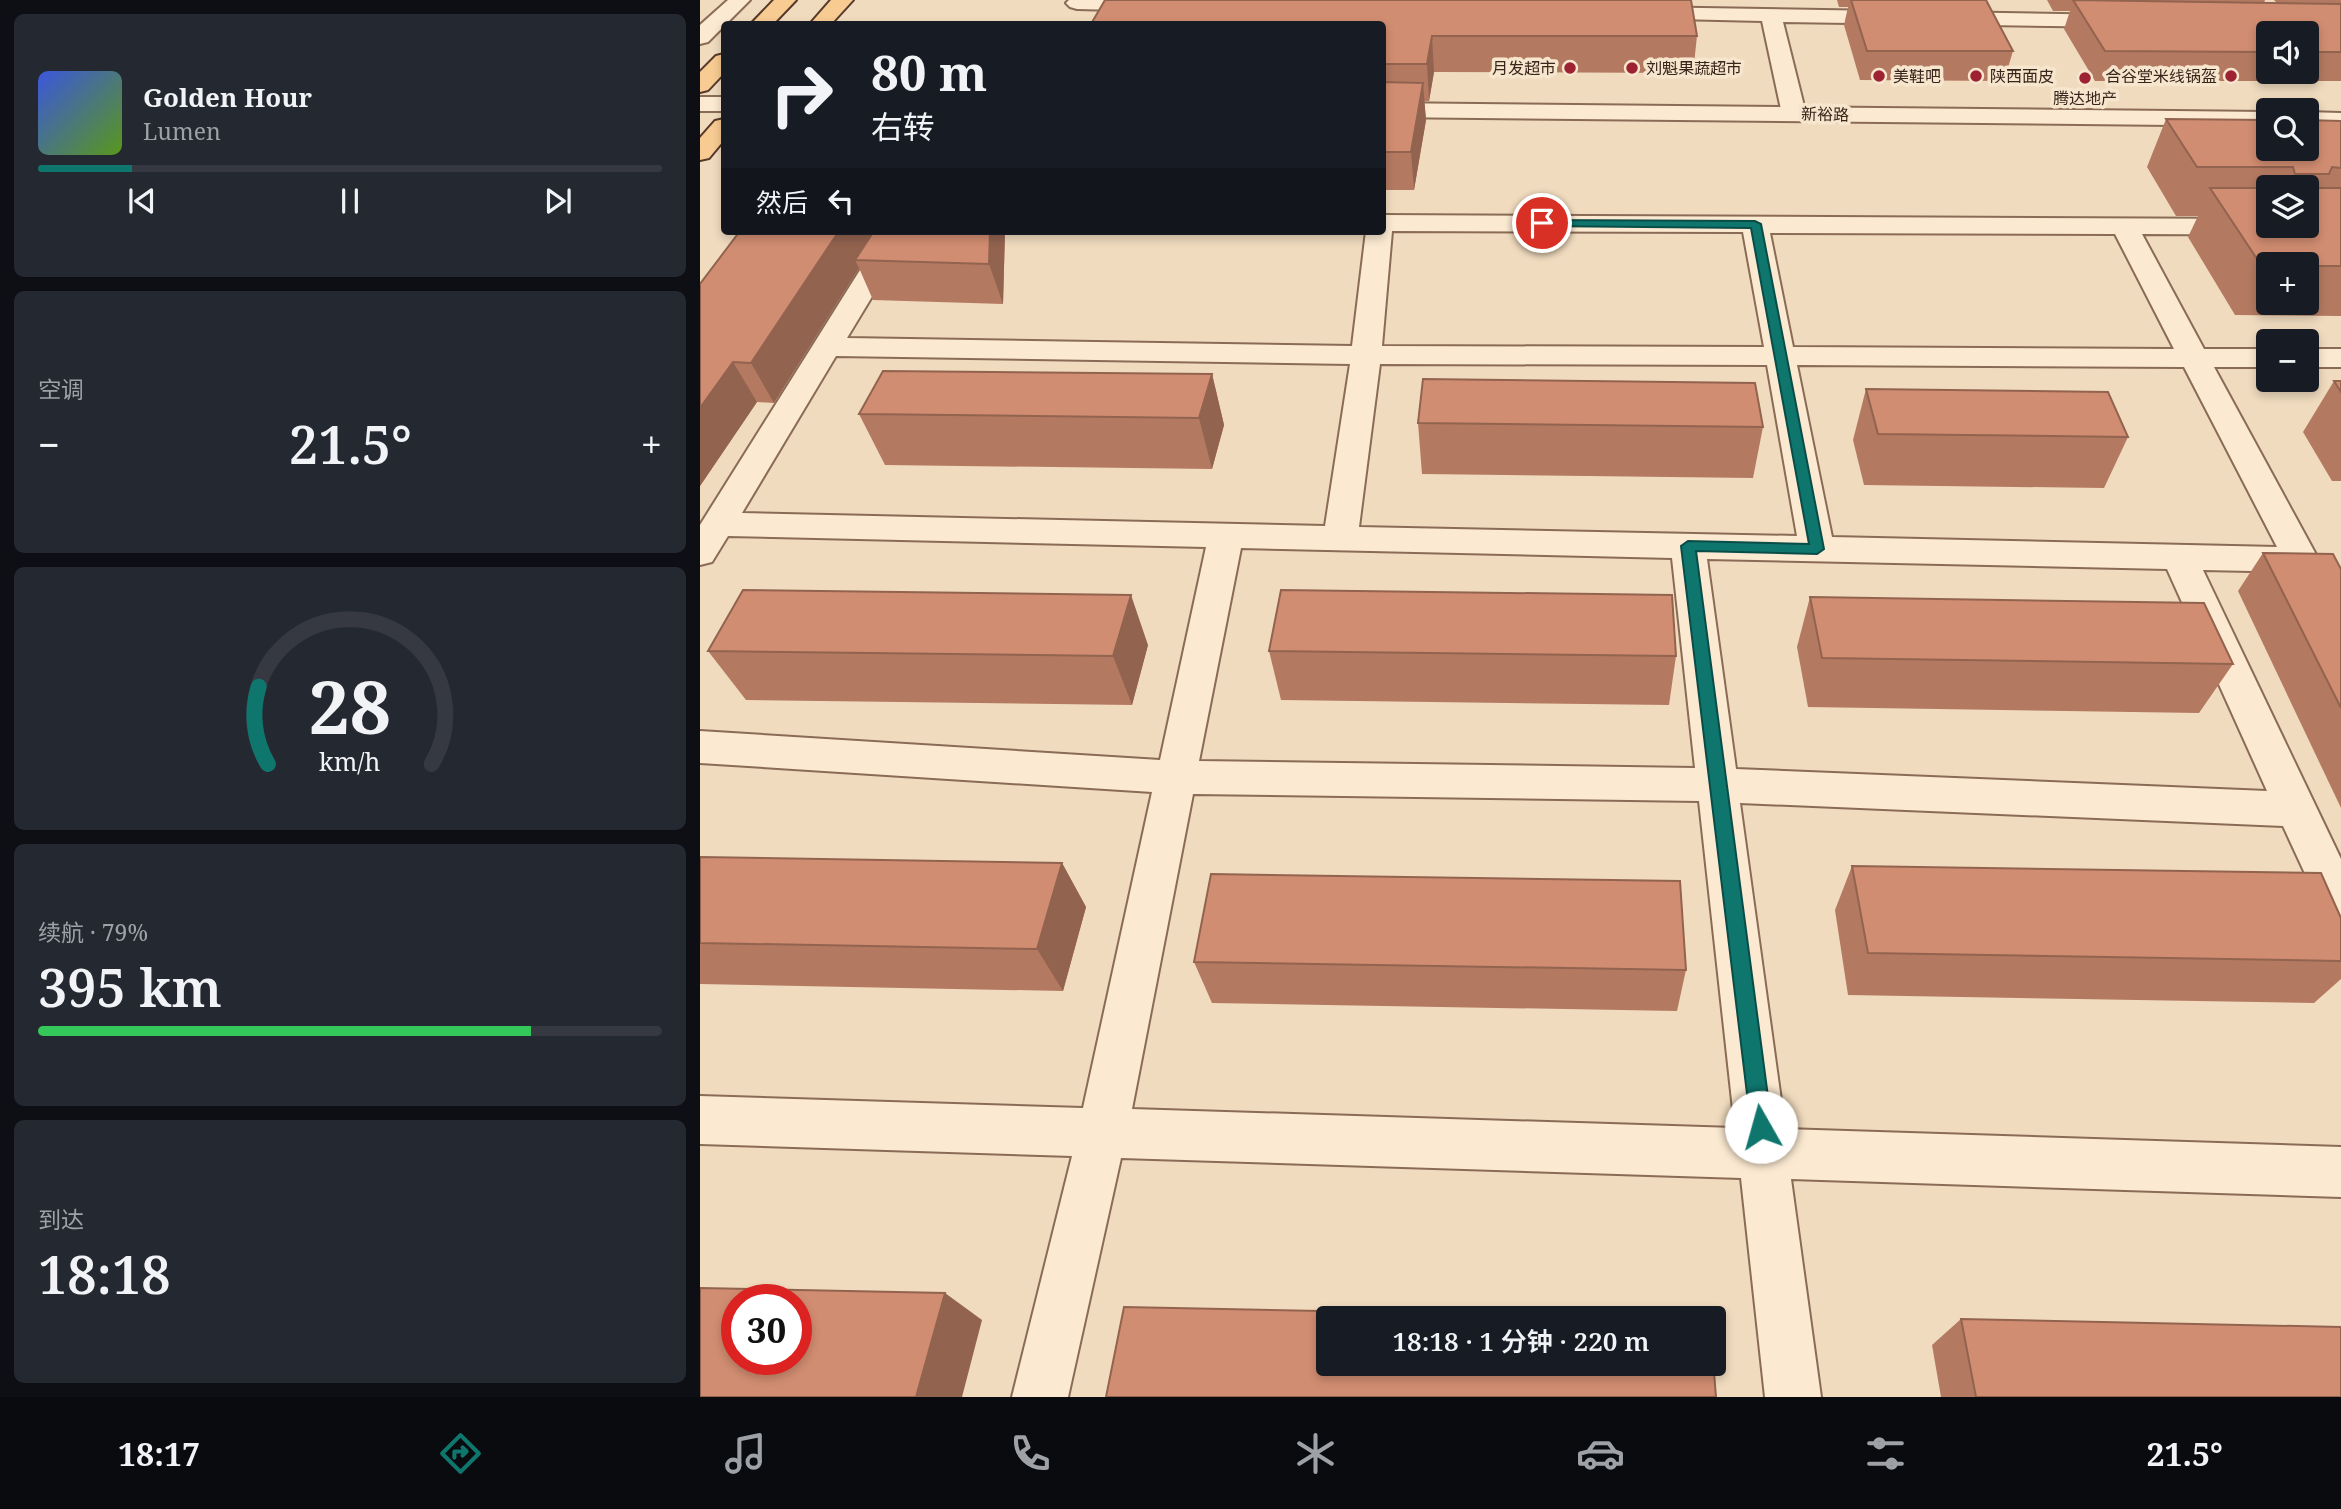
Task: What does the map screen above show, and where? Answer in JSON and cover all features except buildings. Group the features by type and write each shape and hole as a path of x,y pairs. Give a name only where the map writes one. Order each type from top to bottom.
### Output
{"main road":[{"path":"764,21 786,0"},
{"path":"823,21 843,0"},
{"path":"700,85 721,64"},
{"path":"700,153 721,129"}],"street":[{"path":"700,37 740,0"},
{"path":"1079,0 1077,4 1174,5"},
{"path":"1618,13 1771,15 1792,8 2142,22"},
{"path":"1771,15 1794,114"},
{"path":"700,104 721,104"},
{"name":"新裕路","path":"1386,110 2256,119"},
{"path":"2319,119 2341,120"},
{"path":"1386,223 2341,227"},
{"path":"1755,224 1817,549"},
{"path":"718,524 2301,560 2197,358 2124,226"},
{"path":"700,553 892,242 910,235"},
{"path":"1340,538 1366,355 1379,235"},
{"path":"827,347 1366,355 2256,358"},
{"path":"2319,358 2341,358"},
{"path":"1040,1397 1102,1133 1226,535"},
{"path":"1688,546 1793,1397"},
{"path":"2179,557 2341,905"},
{"path":"700,747 1175,777 1719,785 2296,809"},
{"path":"700,1120 2341,1172"}],"place":[{"name":"月发超市","path":"1570,68"},
{"name":"刘魁果蔬超市","path":"1632,68"},
{"name":"美鞋吧","path":"1879,76"},
{"name":"陕西面皮","path":"1976,76"},
{"name":"合谷堂米线锅盔","path":"2231,76"},
{"name":"腾达地产","path":"2085,78"}],"route":[{"path":"1542,223 1755,224 1817,549 1688,546 1761,1127"}]}
